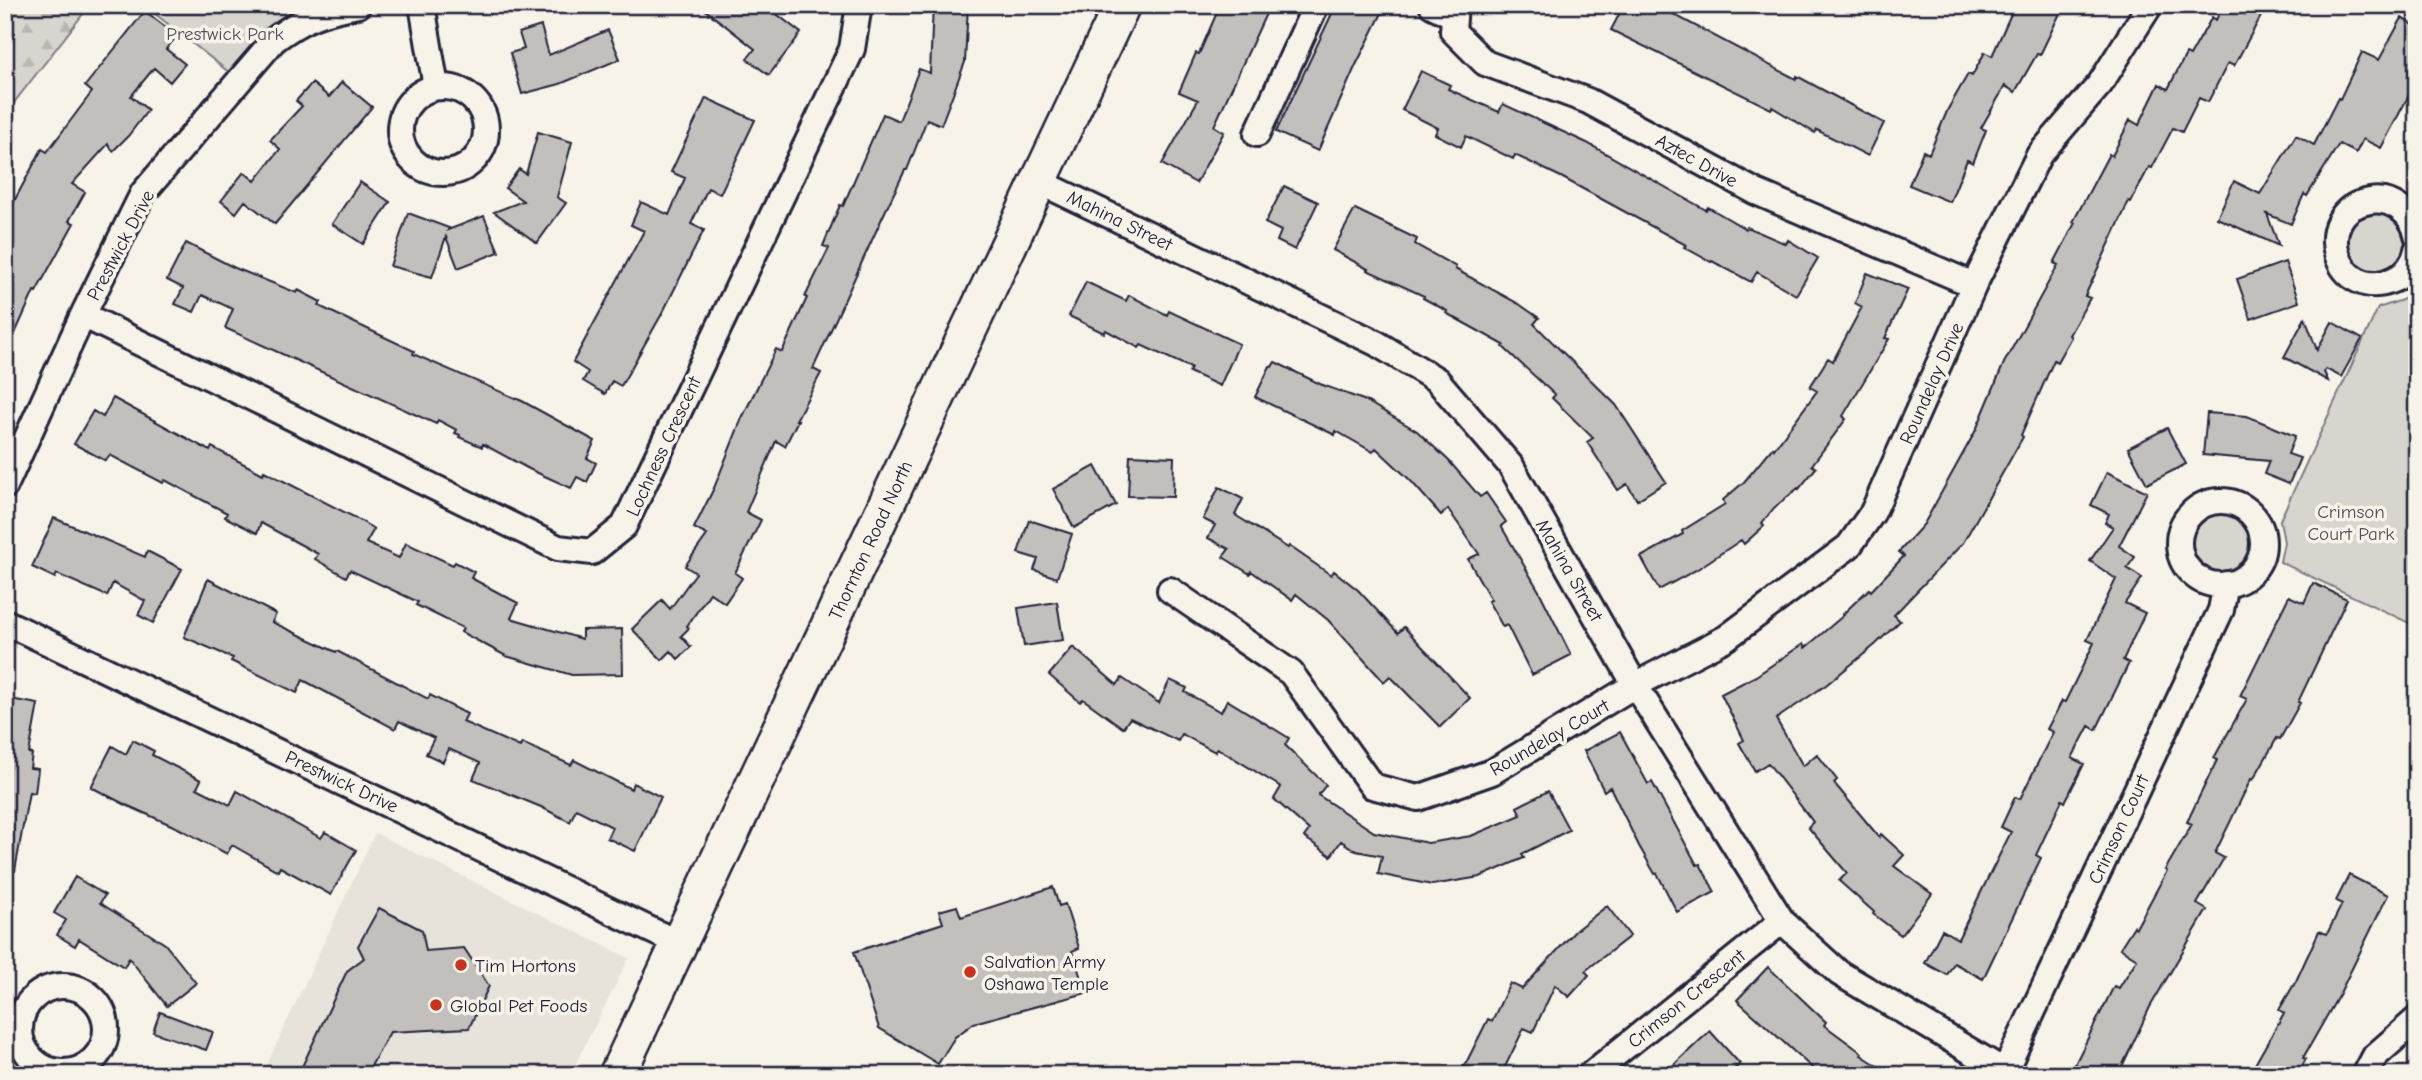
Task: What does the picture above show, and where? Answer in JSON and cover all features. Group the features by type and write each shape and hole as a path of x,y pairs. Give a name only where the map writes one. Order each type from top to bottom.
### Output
{"main road":[{"name":"Thornton Road North","path":"617,1075 1122,5"}],"street":[{"name":"Prestwick Drive","path":"5,486 83,315 144,194 274,40 295,24 324,11 358,5"},
{"path":"422,5 436,87"},
{"name":"Lochness Crescent","path":"83,315 558,548 592,552 624,526 852,49 859,5"},
{"path":"1256,134 1316,5"},
{"name":"Roundelay Drive","path":"1635,685 1726,638 1849,546 1874,512 1974,285 2039,155 2100,84 2150,5"},
{"name":"Aztec Drive","path":"1447,9 1453,31 1485,63 1588,101 1756,192 1974,285"},
{"name":"Mahina Street","path":"1038,181 1376,343 1437,380 1511,466 1635,685 1782,922 1839,973 2003,1073"},
{"path":"2414,220 2398,207 2385,201 2372,200 2358,204 2346,212 2338,224 2334,237 2335,251 2340,264 2350,275 2374,284 2388,282 2400,276 2410,267 2417,250"},
{"name":"Crimson Court","path":"2003,1073 2221,610 2227,584"},
{"name":"Roundelay Court","path":"1170,590 1291,673 1372,786 1418,797 1492,772 1635,685"},
{"name":"Prestwick Drive","path":"5,622 678,943"},
{"name":"Crimson Crescent","path":"1590,1075 1782,922"},
{"path":"2365,1075 2375,1056 2417,1019"}],"shaded area":[{"path":"375,833 629,958 570,1075 262,1075"}],"green space":[{"path":"5,5 90,5 5,114"},
{"name":"Prestwick Park","path":"144,5 302,5 271,26 230,73"},
{"path":"2376,212 2397,221 2406,242 2397,263 2376,272 2355,263 2346,242 2355,221"},
{"name":"Crimson Court Park","path":"2417,291 2417,606 2409,623 2280,562 2284,542 2280,520 2378,308 2402,300"},
{"path":"2220,513 2237,518 2245,526 2250,543 2245,560 2237,568 2220,573 2203,568 2195,560 2190,543 2195,526 2203,518"}],"building":[{"path":"699,5 765,5 801,33 769,75 747,59 755,49"},
{"path":"933,5 968,5 965,62 941,125 927,119 907,170 813,369 821,373 785,446 776,441 746,512 761,520 735,573 742,578 725,603 710,593 687,626 689,628 681,636 691,647 678,659 671,651 662,660 632,629 662,600 670,609 696,573 685,566 707,535 694,528 714,488 742,418 776,349 782,352 807,298 805,297 829,248 823,246 840,205 843,206 883,114 899,121 919,69 930,73"},
{"path":"1222,5 1270,5 1214,126 1224,132 1196,183 1162,164 1198,100 1179,92"},
{"path":"1336,5 1386,5 1318,151 1276,132"},
{"path":"1624,5 1656,5 1884,123 1868,156 1817,130 1815,133 1772,107 1771,109 1611,30"},
{"path":"2015,5 2064,5 2040,55 2037,54 2015,92 2005,86 1981,128 1986,130 1973,163 1967,160 1950,202 1909,185 1923,151 1929,154 1948,109 1968,74 1972,76 1985,52 1992,56"},
{"path":"2223,5 2267,5 2234,66 2228,63 2208,102 2199,98 2182,132 2173,128 2152,168 2149,167 2131,202 2129,201 2085,296 2090,298 2057,362 2054,360 2021,435 2023,437 1963,543 1894,615 1900,621 1875,645 1826,685 1776,719 1803,766 1817,754 1837,780 1834,783 1879,837 1881,834 1904,855 1894,866 1932,894 1901,935 1873,914 1874,912 1839,881 1847,873 1808,827 1813,822 1768,763 1755,771 1739,743 1744,740 1721,694 1756,676 1803,644 1805,648 1844,615 1869,589 1871,591 1904,556 1899,552 1924,524 1976,430 2004,363 2058,265 2054,263 2109,154 2112,156 2130,120 2139,125 2159,84 2168,89 2186,54 2190,56 2212,17 2216,20"},
{"path":"145,11 177,36 166,49 185,64 170,82 154,68 131,96 148,110 113,151 108,144 72,184 85,192 69,221 74,223 36,292 34,291 5,356 5,218 42,149 47,152 92,92 85,86"},
{"path":"2402,18 2417,27 2417,80 2381,148 2363,139 2356,153 2339,144 2307,196 2304,194 2291,224 2267,214 2279,246 2217,218 2234,181 2260,194 2296,135 2314,145 2362,52 2379,60"},
{"path":"541,26 549,55 608,30 620,59 560,84 522,94 510,53 524,49 519,33"},
{"path":"1421,71 1450,85 1448,89 1499,112 1503,104 1587,143 1706,210 1708,207 1746,229 1747,227 1786,244 1788,240 1818,258 1796,295 1757,272 1751,282 1561,177 1515,155 1513,159 1466,136 1461,147 1435,134 1438,128 1402,110"},
{"path":"342,82 372,107 275,224 245,201 236,213 221,201 244,172 255,181 280,149 270,140 302,106 296,101 312,83 329,97"},
{"path":"706,98 755,120 720,194 708,188 691,224 704,230 663,312 621,386 612,381 605,394 583,381 588,372 573,362 644,231 631,225 641,202 669,215 685,178 671,172"},
{"path":"538,132 572,142 557,197 566,203 537,243 494,212 523,201 505,188 519,169 526,174"},
{"path":"360,182 390,202 363,244 332,224"},
{"path":"1284,186 1318,202 1295,250 1277,241 1281,231 1265,223"},
{"path":"1355,209 1417,239 1415,244 1539,318 1534,324 1616,405 1666,482 1637,500 1627,484 1618,490 1587,442 1593,438 1552,398 1555,395 1503,347 1504,345 1446,313 1447,311 1423,298 1424,296 1367,270 1333,250"},
{"path":"408,213 449,228 448,230 484,216 499,252 458,268 446,237 432,277 390,266"},
{"path":"186,243 235,268 297,293 298,290 321,302 319,306 414,351 413,354 522,401 595,441 587,458 596,463 587,482 577,477 571,488 483,444 482,447 459,437 460,435 455,433 457,430 438,420 436,424 225,328 233,309 202,295 194,312 175,304 183,288 167,280"},
{"path":"2285,262 2299,302 2251,319 2237,279"},
{"path":"1867,273 1908,289 1885,338 1889,339 1843,416 1846,419 1812,465 1816,468 1799,489 1774,508 1762,523 1764,526 1744,544 1741,540 1696,570 1659,590 1641,557 1683,534 1682,531 1725,504 1723,500 1744,482 1773,447 1774,449 1817,391 1810,387 1828,358 1833,361 1862,307 1855,303"},
{"path":"1086,282 1126,301 1129,295 1167,315 1169,311 1239,344 1220,386 1189,372 1191,368 1069,316"},
{"path":"2305,318 2317,350 2332,322 2362,339 2341,377 2326,369 2324,372 2328,381 2284,357"},
{"path":"1275,362 1320,384 1366,401 1417,431 1449,461 1480,497 1486,493 1506,522 1501,526 1539,591 1571,655 1532,675 1507,625 1503,627 1488,601 1491,600 1468,559 1479,554 1448,509 1441,515 1410,480 1376,448 1373,452 1336,431 1335,435 1255,397 1270,366"},
{"path":"113,398 210,451 212,447 354,517 374,529 366,543 399,558 406,543 474,572 471,578 518,603 511,618 582,639 582,630 622,629 623,674 572,675 506,656 461,632 463,628 416,605 418,602 350,570 346,577 315,559 318,554 261,523 257,533 225,517 227,513 165,480 163,483 110,455 106,461 74,444 93,411 103,417"},
{"path":"2207,413 2247,416 2295,436 2288,454 2300,458 2289,484 2264,474 2269,461 2203,455"},
{"path":"2167,428 2186,464 2147,484 2128,448"},
{"path":"1130,455 1174,457 1173,497 1128,496"},
{"path":"1095,466 1116,505 1074,528 1053,489"},
{"path":"2107,472 2147,492 2119,546 2135,557 2127,568 2142,578 2125,603 2145,613 2123,660 2129,663 2096,730 2089,726 2072,758 2084,764 2065,802 2062,800 2036,855 2041,858 1983,979 1954,963 1947,975 1925,963 1942,930 1958,939 2011,832 2001,827 2015,797 2020,799 2053,732 2047,729 2062,701 2065,702 2094,643 2087,640 2116,579 2090,561 2113,527 2105,523 2109,514 2091,505"},
{"path":"1219,487 1243,499 1235,515 1288,548 1289,546 1331,575 1334,571 1358,590 1398,633 1404,627 1470,698 1440,727 1390,676 1384,682 1328,620 1296,594 1292,600 1251,571 1250,574 1223,557 1229,549 1208,538 1215,525 1203,519"},
{"path":"54,518 145,557 147,551 182,569 153,623 138,615 145,601 113,583 107,596 57,574 55,578 32,567"},
{"path":"1029,520 1072,534 1057,578 1034,570 1038,559 1018,553"},
{"path":"208,579 276,614 272,622 337,651 428,699 430,695 467,714 463,722 520,747 522,743 571,765 574,760 631,789 633,783 661,797 635,851 607,838 612,827 576,809 570,822 473,779 480,763 449,749 443,762 426,754 434,738 399,721 395,729 303,680 297,693 231,661 233,658 184,637"},
{"path":"2313,583 2347,599 2298,702 2300,703 2280,739 2277,738 2253,780 2251,779 2215,853 2224,858 2197,904 2207,910 2150,1007 2118,1075 2098,1075 2075,1064 2114,986 2119,988 2137,959 2120,948 2134,926 2136,928 2192,824 2187,822 2217,760 2214,758 2247,699 2240,696 2289,596 2304,603"},
{"path":"1057,602 1063,640 1024,646 1018,608"},
{"path":"1073,647 1117,685 1122,678 1159,703 1170,680 1187,688 1185,692 1221,712 1227,700 1289,738 1285,745 1326,785 1318,795 1374,832 1428,843 1471,836 1521,815 1517,807 1548,791 1569,830 1522,854 1524,858 1480,877 1432,885 1378,874 1382,856 1356,851 1341,841 1331,856 1304,837 1309,830 1274,799 1281,787 1217,748 1215,752 1182,734 1178,741 1130,718 1123,728 1083,699 1080,702 1049,675"},
{"path":"5,698 38,704 29,753 32,754 30,768 38,769 35,793 29,792 15,871 5,870"},
{"path":"1620,732 1648,784 1652,782 1697,865 1700,864 1715,892 1677,912 1657,873 1655,874 1639,846 1610,787 1604,791 1584,751"},
{"path":"133,740 154,751 152,755 201,780 197,788 230,805 237,791 321,838 325,832 356,850 331,895 280,867 278,871 232,845 227,854 91,787 112,746 126,754"},
{"path":"2349,875 2388,895 2340,993 2303,1058 2306,1059 2297,1075 2249,1075 2284,1013 2279,1010 2319,931 2327,934 2342,904 2336,901"},
{"path":"75,877 105,895 100,903 165,944 196,983 167,1006 129,958 124,967 79,939 75,946 57,935 66,920 54,913"},
{"name":"Salvation Army Oshawa Temple","path":"1053,887 1059,906 1065,904 1079,948 1072,951 1086,993 974,1023 955,1037 938,1064 879,1028 854,952 943,923 939,911 957,906 961,917"},
{"path":"1607,906 1630,936 1585,971 1589,975 1569,997 1555,985 1533,1032 1524,1028 1501,1075 1460,1075 1488,1019 1492,1021 1510,983 1522,989 1576,930"},
{"path":"379,908 422,930 426,951 464,948 489,986 469,1028 390,1032 366,1075 298,1075 347,971 364,958 358,946"},
{"path":"1768,967 1826,1022 1824,1025 1862,1053 1861,1055 1892,1075 1822,1075 1811,1067 1737,1000"},
{"path":"160,1012 213,1032 206,1050 153,1032"},
{"path":"1710,1031 1740,1064 1728,1075 1663,1075"}],"waterway":[{"path":"5,26 16,5"}],"place":[{"name":"Tim Hortons","path":"461,965"},
{"name":"Salvation Army Oshawa Temple","path":"970,972"},
{"name":"Global Pet Foods","path":"436,1005"}]}
